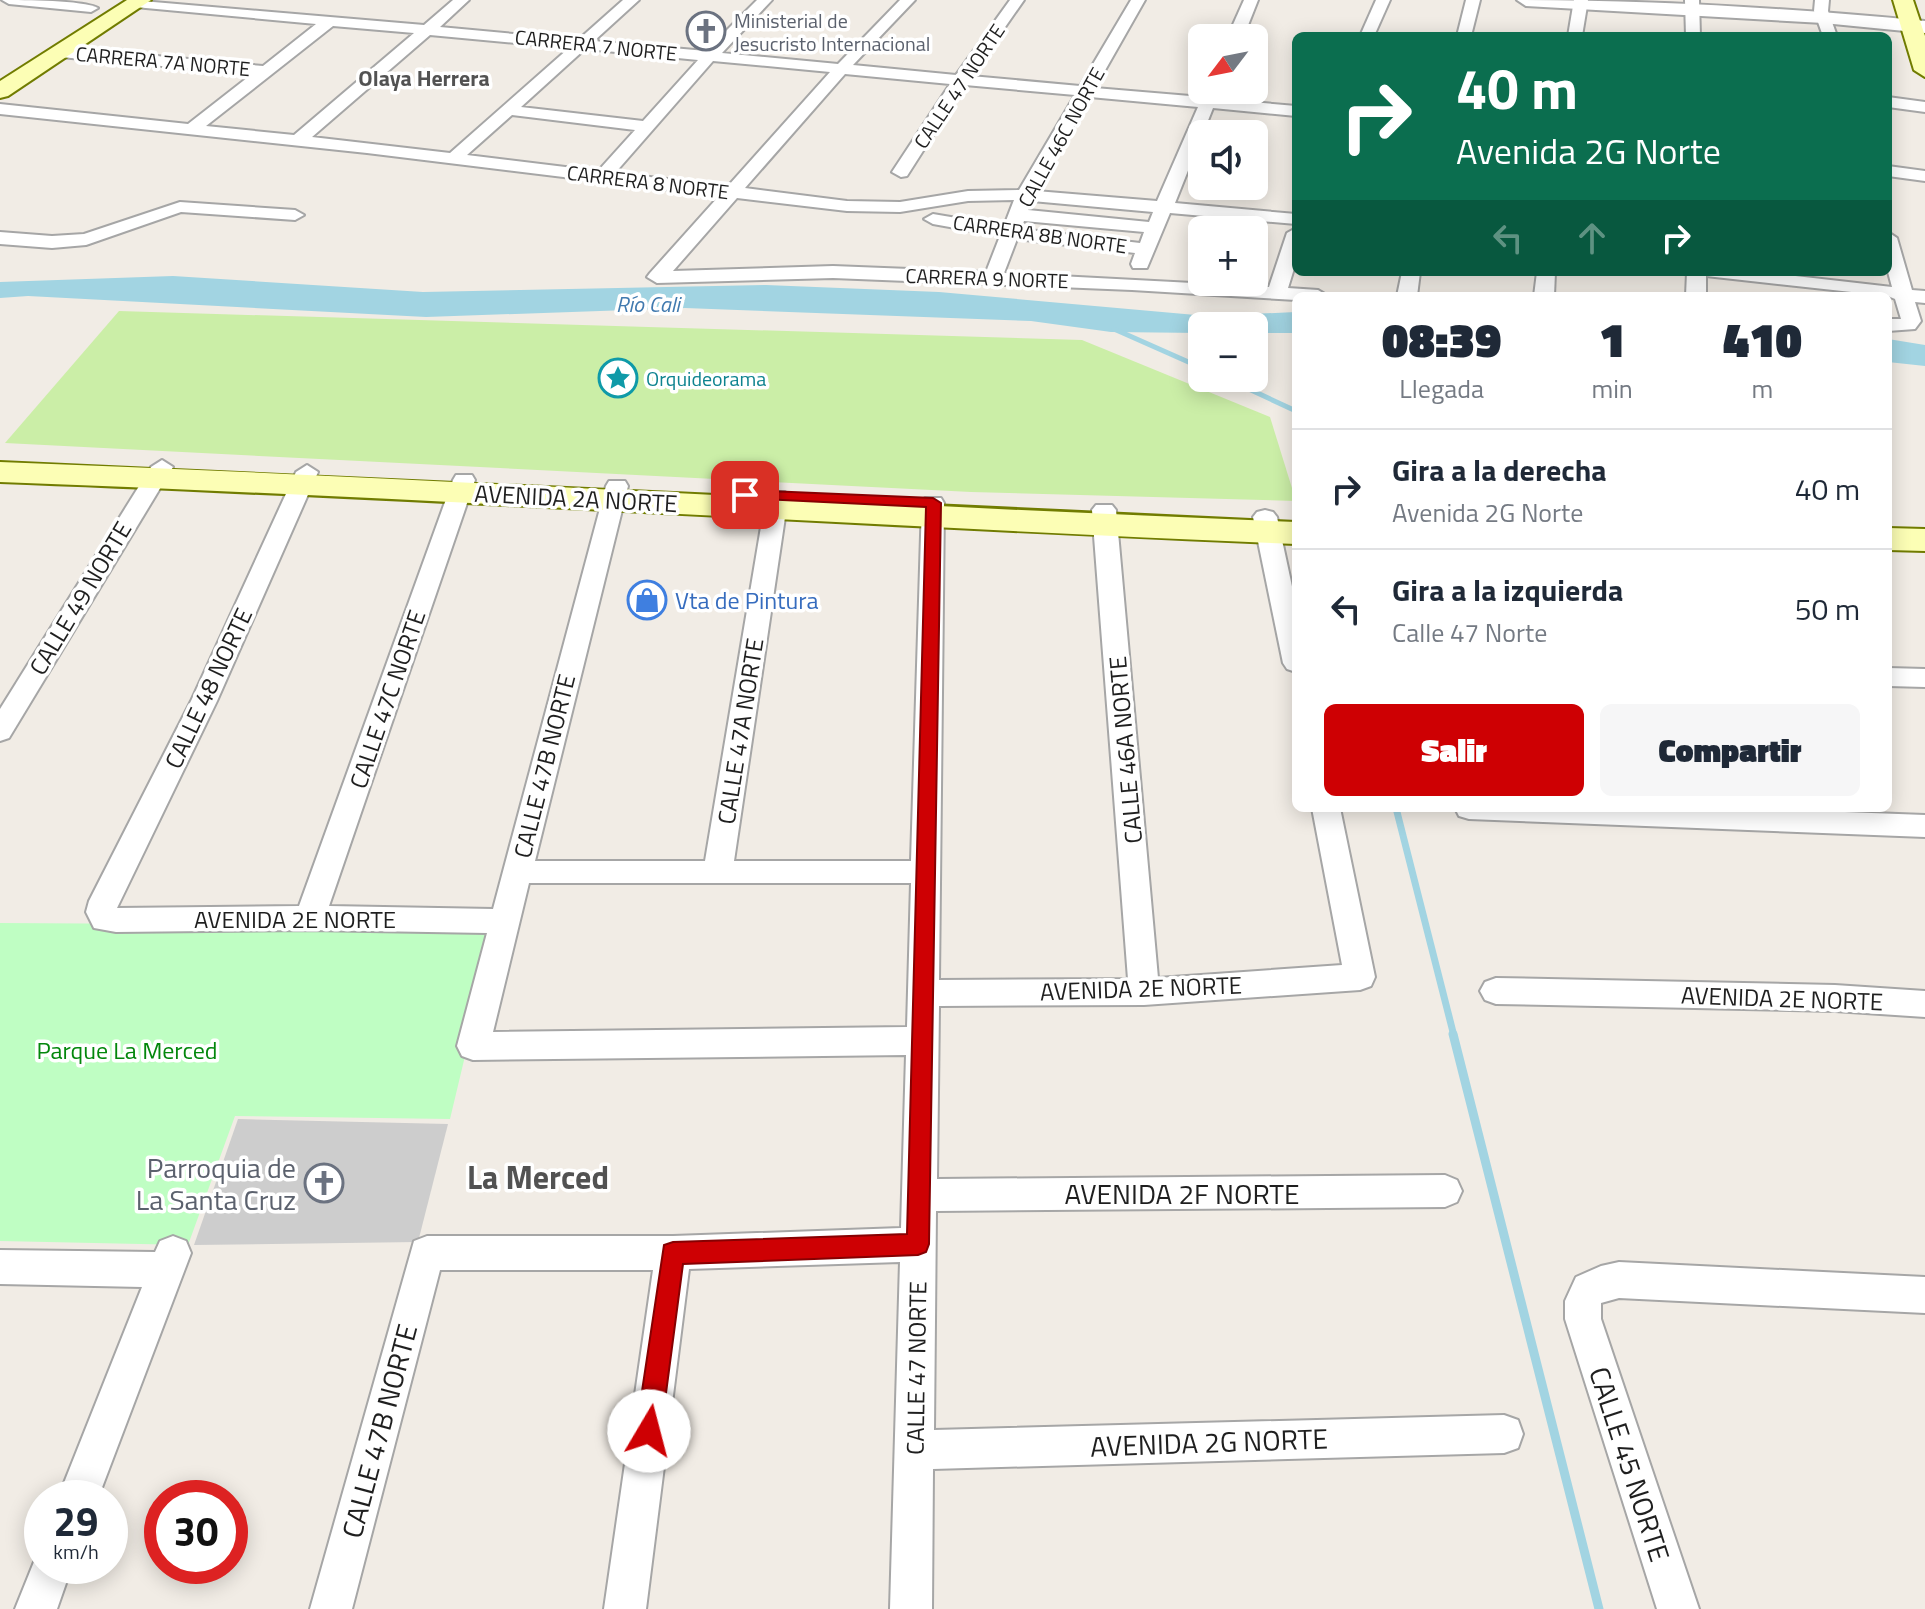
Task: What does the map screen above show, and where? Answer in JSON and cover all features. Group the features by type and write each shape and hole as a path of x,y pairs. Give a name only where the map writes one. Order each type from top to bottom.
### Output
{"main road":[{"path":"1921,0 1916,18 1925,70"},
{"path":"0,91 138,2"},
{"path":"0,66 97,4"},
{"name":"AVENIDA 2A NORTE","path":"0,460 157,474"},
{"name":"AVENIDA 2A NORTE","path":"0,472 304,478 1281,526"},
{"path":"1892,539 1925,540"},
{"path":"1892,549 1925,550"}],"street":[{"path":"9,0 97,4"},
{"path":"299,140 462,0"},
{"path":"454,158 632,0"},
{"path":"603,176 709,57 765,0"},
{"path":"734,193 843,67 908,0"},
{"name":"CALLE 47 NORTE","path":"901,172 960,80 1017,0"},
{"name":"CALLE 46C NORTE","path":"993,278 1025,195 1138,0"},
{"path":"1241,24 1251,0"},
{"path":"1369,32 1383,0"},
{"path":"1465,32 1473,0"},
{"path":"1526,0 1692,4"},
{"path":"1620,0 1824,16 1916,18"},
{"path":"1576,32 1581,1"},
{"name":"CARRERA 7 NORTE","path":"138,2 1084,92 1188,95"},
{"path":"1692,4 1693,32"},
{"path":"191,130 331,20"},
{"name":"CARRERA 7A NORTE","path":"60,52 266,71"},
{"path":"1892,103 1925,107"},
{"path":"1132,284 1166,206 1183,181 1207,104"},
{"name":"CARRERA 7 NORTE","path":"1256,104 1292,110"},
{"name":"CARRERA 8 NORTE","path":"0,109 299,140 876,208 968,196 1025,195 1292,219"},
{"path":"506,110 648,126"},
{"path":"1892,172 1925,176"},
{"name":"CARRERA 9 NORTE","path":"734,193 657,277 833,272 1292,293"},
{"path":"0,238 52,242 86,239 180,207 295,215"},
{"path":"1019,215 1156,228"},
{"name":"CARRERA 8B NORTE","path":"933,219 1011,233 1147,249"},
{"path":"1277,292 1292,245"},
{"path":"1892,254 1911,321 1896,325"},
{"path":"1744,276 1877,292"},
{"path":"1892,294 1925,297"},
{"name":"CALLE 49 NORTE","path":"0,731 157,474"},
{"name":"CALLE 48 NORTE","path":"104,901 204,701 304,478"},
{"name":"CALLE 47C NORTE","path":"310,918 462,486"},
{"name":"CALLE 47B NORTE","path":"614,493 473,1046 922,1041"},
{"name":"CALLE 47A NORTE","path":"718,870 775,503"},
{"name":"CALLE 47 NORTE","path":"911,1609 932,510"},
{"name":"CALLE 46A NORTE","path":"1104,517 1123,714 1144,992"},
{"path":"1281,526 1292,626"},
{"path":"1892,677 1925,678"},
{"name":"AVENIDA 2E NORTE","path":"922,993 1144,992 1360,977 1327,812"},
{"path":"1570,812 1925,826"},
{"path":"517,872 924,872"},
{"name":"AVENIDA 2E NORTE","path":"104,901 101,912 105,919 116,920 310,918 504,921"},
{"name":"AVENIDA 2E NORTE","path":"1496,991 1835,998 1925,1004"},
{"name":"AVENIDA 2F NORTE","path":"919,1195 1445,1191"},
{"path":"625,1609 673,1253 918,1244"},
{"name":"CALLE 47B NORTE","path":"331,1609 427,1253 673,1253"},
{"path":"0,1267 169,1262 85,1480"},
{"name":"CALLE 45 NORTE","path":"1678,1609 1583,1319 1581,1300 1587,1290 1600,1282 1619,1280 1925,1295"},
{"name":"AVENIDA 2G NORTE","path":"914,1450 1504,1434"},
{"path":"36,1609 45,1584"}],"shaded area":[{"name":"Parroquia de La Santa Cruz","path":"238,1119 448,1124 418,1242 194,1245"}],"green space":[{"name":"Orquideorama","path":"119,311 1082,340 1188,383 1188,392 1209,392 1270,417 1292,488 1292,501 971,492 5,443"},
{"name":"Parque La Merced","path":"0,923 496,926 450,1119 235,1116 188,1245 0,1241"}],"water":[{"name":"Río Cali","path":"173,276 423,292 766,285 939,292 1188,314 1188,333 1111,332 1031,321 685,308 426,317 28,296 0,298 0,282"},
{"path":"1292,312 1292,333 1268,333 1268,313"},
{"path":"1892,340 1925,345 1925,366 1892,362"}],"waterway":[{"path":"1114,329 1188,362"},
{"path":"1255,392 1292,409"},
{"path":"1397,812 1454,1036"},
{"path":"1453,1034 1599,1609"}],"place":[{"name":"Ministerial de Jesucristo Internacional","path":"706,31"},
{"name":"Orquideorama","path":"618,378"},
{"name":"Vta de Pintura","path":"647,600"},
{"name":"Parroquia de La Santa Cruz","path":"324,1183"}],"district":[{"name":"Olaya Herrera","path":"424,78"},
{"name":"La Merced","path":"538,1177"}],"route":[{"path":"649,1431 673,1253 918,1244 933,503 745,495"}]}
